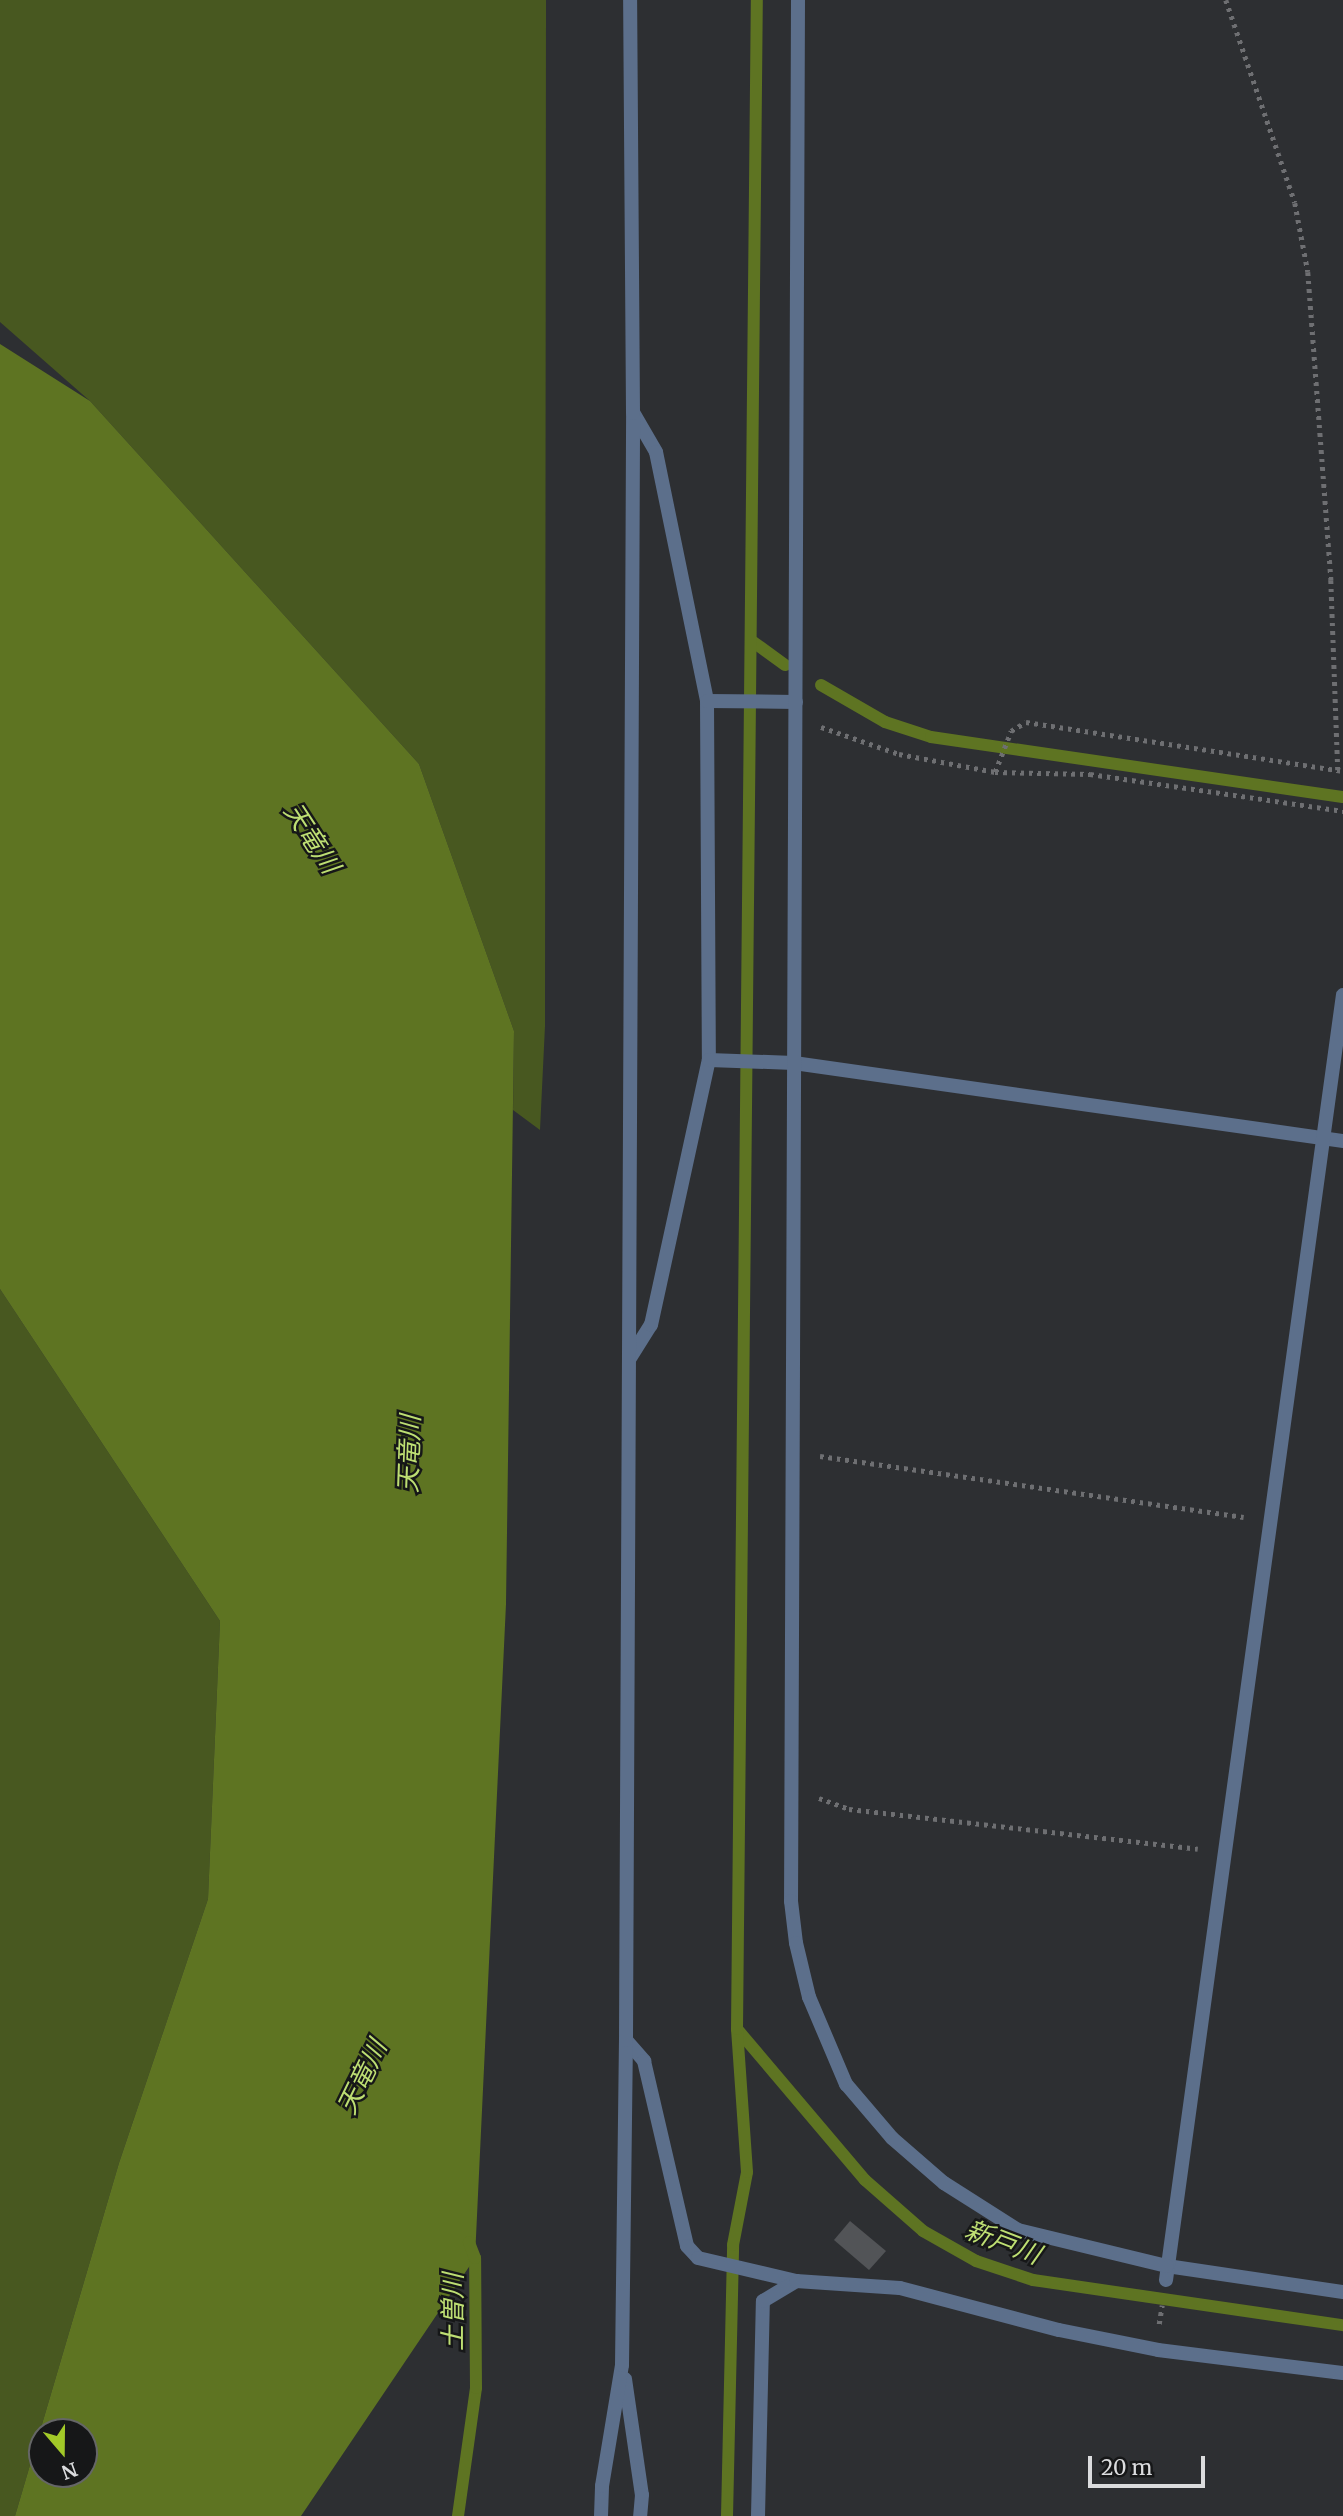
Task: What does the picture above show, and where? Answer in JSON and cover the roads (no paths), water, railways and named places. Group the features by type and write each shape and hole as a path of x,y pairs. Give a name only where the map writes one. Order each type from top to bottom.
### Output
{"street":[{"path":"601,2516 601,2486 622,2365 626,2040 633,412 630,0"},
{"path":"798,0 791,1789 791,1901 796,1944 809,1997 846,2084 892,2138 944,2183 1018,2230 1166,2273 1343,2292"},
{"path":"630,1358 651,1325 715,1060 707,701 656,452 633,412"},
{"path":"707,701 796,702"},
{"path":"1166,2273 1343,995"},
{"path":"715,1060 794,1063 1343,1141"},
{"path":"626,2040 644,2061 687,2246 698,2258 755,2269 796,2281 900,2288 1059,2330 1158,2350 1343,2373"},
{"path":"758,2516 763,2301 796,2281"},
{"path":"622,2365 642,2495 640,2516"}],"water":[{"name":"天竜川","path":"0,344 90,401 419,764 514,1031 506,1604 475,2258 301,2516 15,2516 28,2472 28,2488 98,2488 98,2418 44,2418 119,2163 208,1899 220,1621 0,1289"}],"waterway":[{"path":"727,2516 733,2245 747,2172 737,2029 757,0"},
{"path":"752,641 785,665"},
{"path":"821,685 885,722 931,737 1343,797"},
{"name":"新戸川","path":"737,2029 865,2180 923,2231 976,2261 1033,2280 1343,2325"},
{"name":"土曽川","path":"458,2516 476,2388 475,2258 469,2242"}]}
